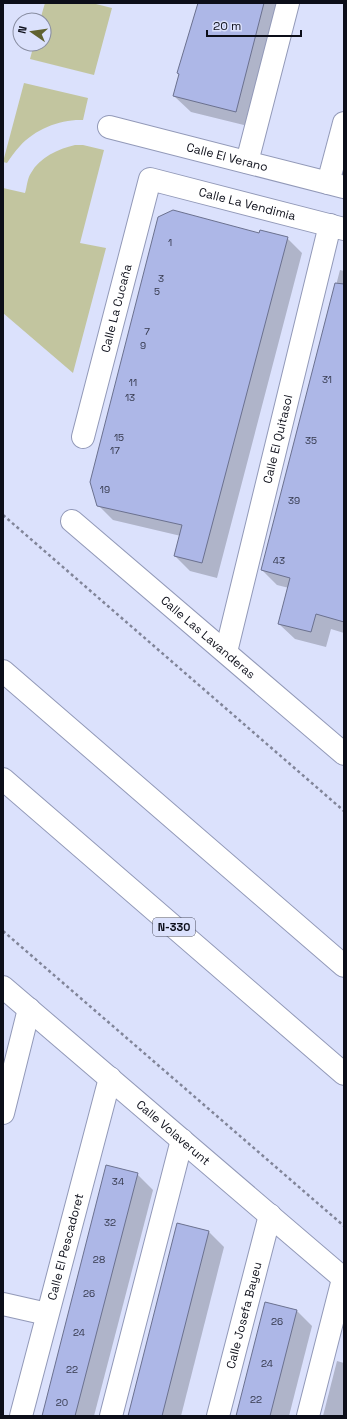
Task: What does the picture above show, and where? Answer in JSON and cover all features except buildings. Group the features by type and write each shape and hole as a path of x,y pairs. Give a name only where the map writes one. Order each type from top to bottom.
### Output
{"main road":[{"path":"247,162 288,3"},
{"path":"336,185 344,123"},
{"name":"Calle El Verano","path":"109,127 336,185"},
{"name":"Calle La Vendimia","path":"150,179 337,227"},
{"name":"Calle La Cucaña","path":"83,437 150,179"},
{"name":"Calle El Quitasol","path":"226,652 337,227"},
{"name":"Calle Las Lavanderas","path":"72,521 344,754"},
{"path":"3,671 344,966"},
{"name":"N-330","path":"3,779 344,1074"},
{"name":"Calle Volaverunt","path":"3,986 344,1279"},
{"path":"3,1113 29,1009"},
{"name":"Calle El Pescadoret","path":"21,1416 110,1078"},
{"path":"111,1416 182,1140"},
{"name":"Calle Josefa Bayeu","path":"218,1416 270,1215"},
{"path":"308,1416 344,1279"},
{"path":"3,1304 47,1314"}],"path":[{"path":"3,515 344,811"},
{"path":"3,931 344,1226"}],"green space":[{"path":"45,3 92,3 112,8 94,75 30,59 32,52 52,52 52,12 42,12"},
{"path":"24,83 88,98 83,120 57,123 41,130 26,140 16,150 7,163 3,162"},
{"path":"75,145 83,145 104,150 80,243 106,248 73,373 3,313 3,188 25,193 30,175 39,162 56,151"}]}
